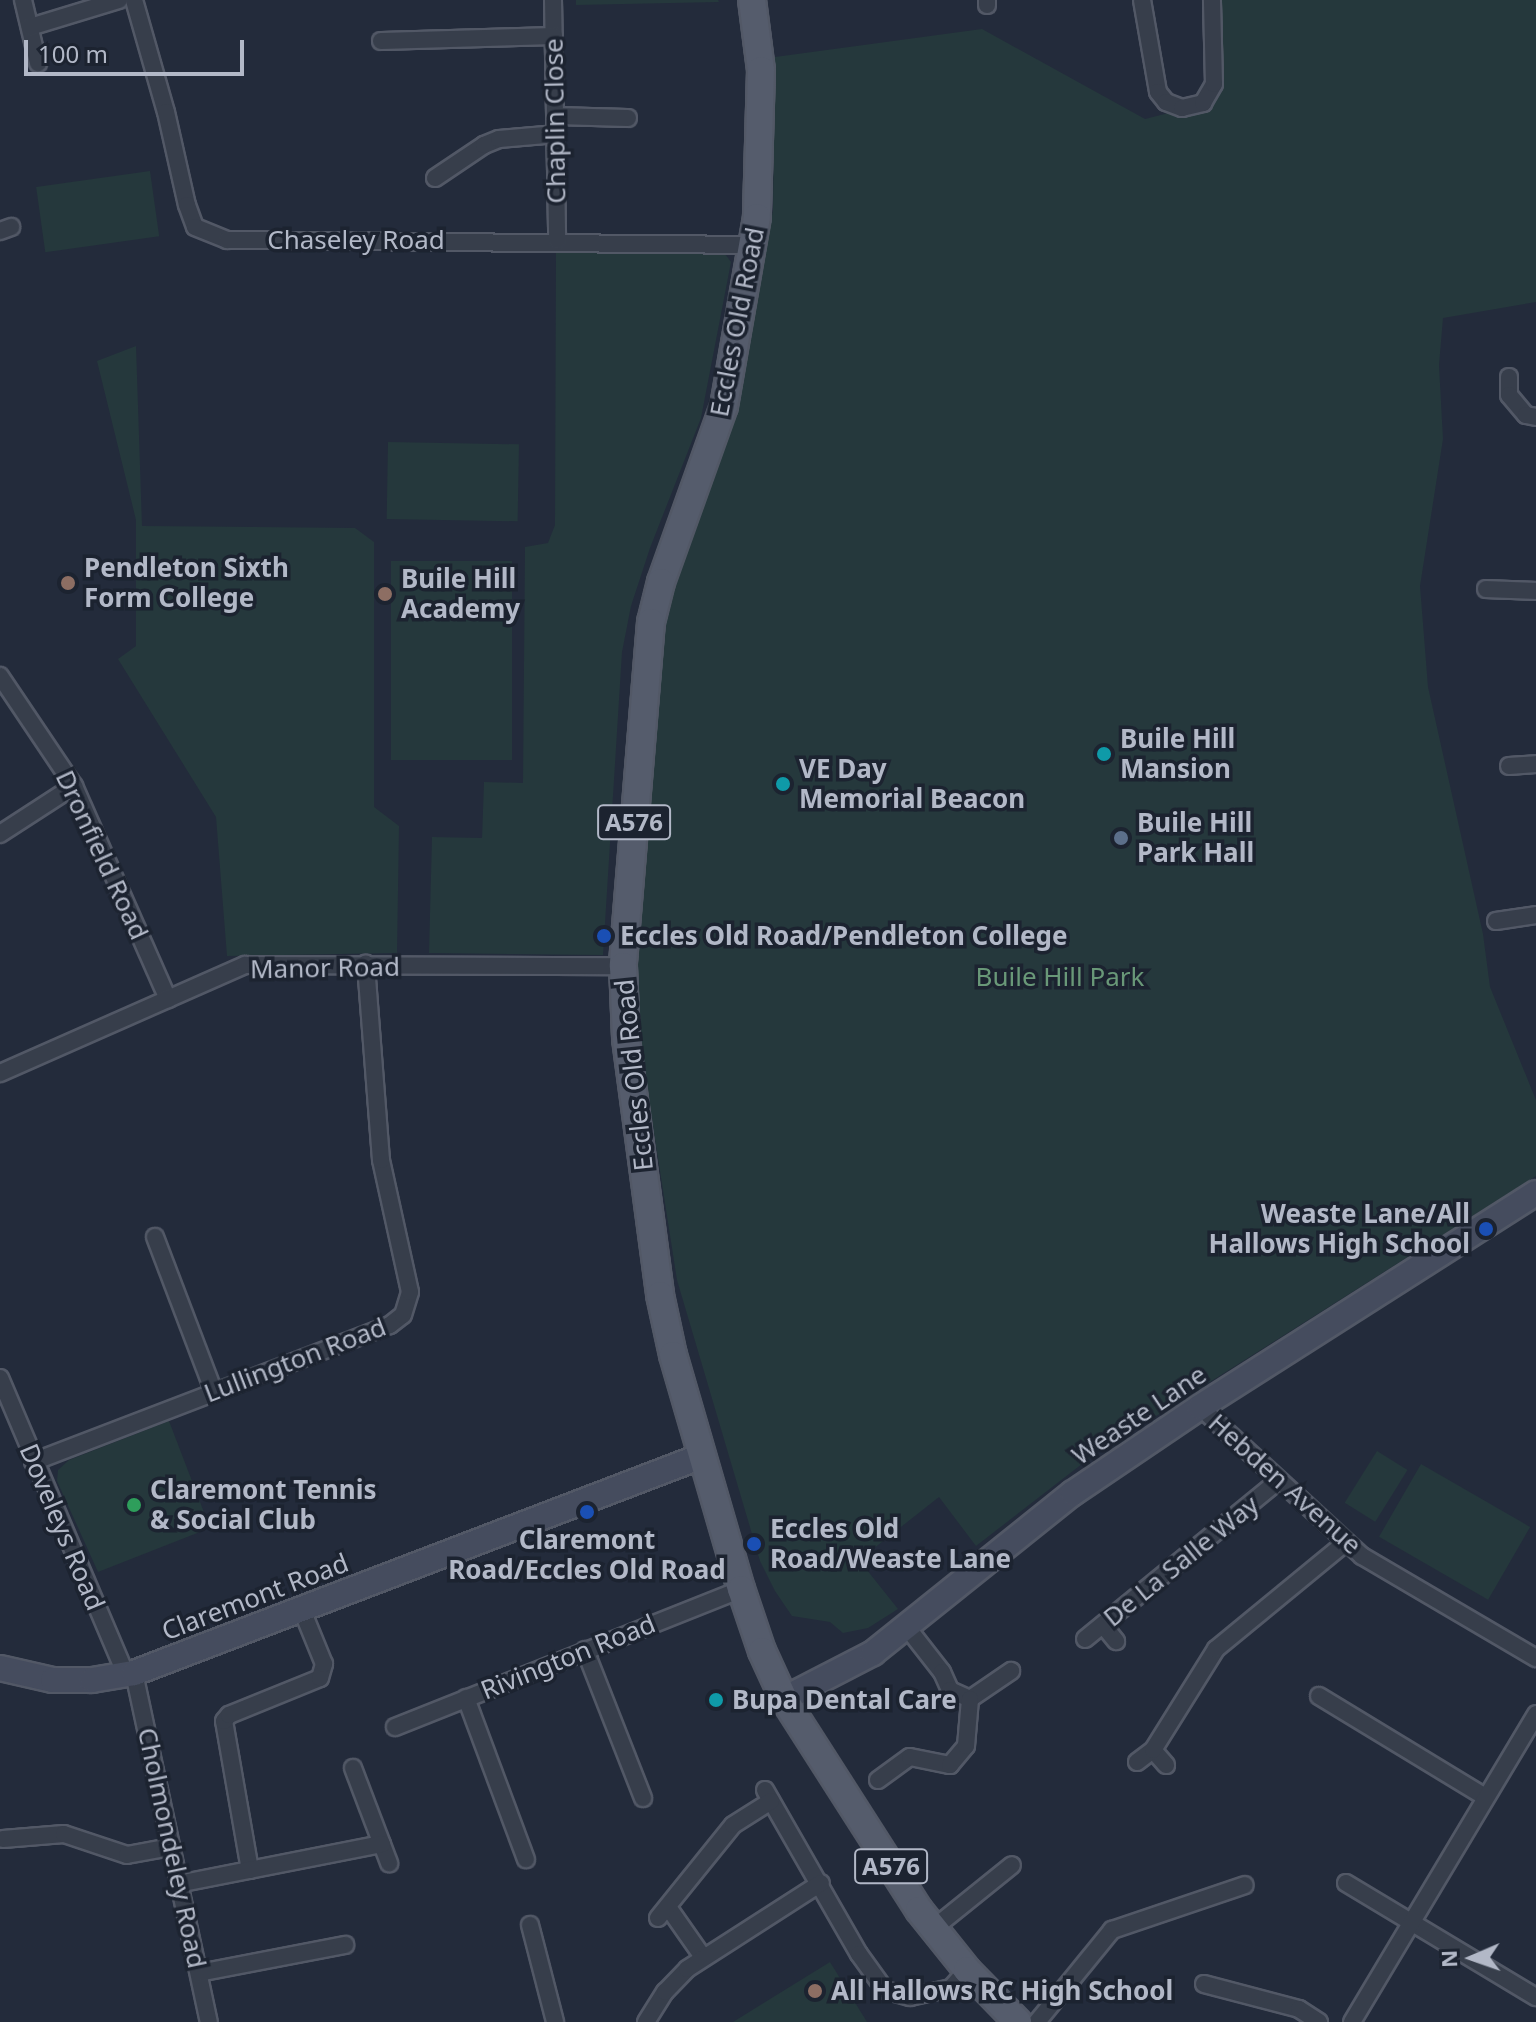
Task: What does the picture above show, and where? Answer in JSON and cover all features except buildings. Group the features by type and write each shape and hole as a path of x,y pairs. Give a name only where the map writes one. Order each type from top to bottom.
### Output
{"main road":[{"name":"Eccles Old Road","path":"752,0 761,70 761,176 753,245 724,406 661,582 651,622 623,966 626,1039 660,1295 702,1456 762,1651 784,1699 811,1745 934,1928 967,1970 1018,2022"},
{"name":"Weaste Lane","path":"784,1699 873,1653 1073,1493 1200,1407 1536,1193"},
{"name":"Claremont Road","path":"0,1668 53,1680 130,1674 702,1456"}],"street":[{"path":"23,0 38,63"},
{"path":"30,27 119,0"},
{"name":"Chaseley Road","path":"134,0 195,227 227,240 753,245"},
{"name":"Chaplin Close","path":"553,0 557,241"},
{"path":"1142,0 1158,92 1166,102 1182,108 1203,103 1214,84 1212,0"},
{"path":"381,41 554,36"},
{"path":"556,116 628,118"},
{"path":"435,178 499,139 557,134"},
{"path":"1509,377 1509,395 1526,415 1536,417"},
{"path":"1486,589 1536,591"},
{"name":"Dronfield Road","path":"1,679 74,786 168,999"},
{"path":"1509,766 1536,764"},
{"path":"0,834 74,786"},
{"path":"1496,921 1536,915"},
{"name":"Lullington Road","path":"33,1462 390,1325 407,1308 409,1284 387,1196 377,1130 366,964"},
{"name":"Manor Road","path":"0,1073 245,965 623,966"},
{"path":"155,1237 214,1392"},
{"name":"Doveleys Road","path":"0,1378 33,1462 130,1674"},
{"name":"Hebden Avenue","path":"1200,1407 1345,1543 1536,1658"},
{"name":"De La Salle Way","path":"1085,1639 1277,1482"},
{"path":"1137,1762 1153,1750 1216,1649 1345,1543"},
{"name":"Rivington Road","path":"395,1727 741,1589"},
{"path":"250,1870 224,1721 229,1715 320,1678 324,1664 302,1610"},
{"path":"1103,1625 1116,1641"},
{"path":"906,1626 942,1672 950,1690 970,1699"},
{"path":"585,1650 643,1798"},
{"path":"970,1699 1011,1671"},
{"name":"Cholmondeley Road","path":"130,1674 209,2022"},
{"path":"1319,1696 1485,1797"},
{"path":"466,1698 526,1859"},
{"path":"878,1780 910,1757 950,1765 966,1746 970,1699"},
{"path":"1352,2022 1536,1714"},
{"path":"1153,1750 1166,1765"},
{"path":"353,1768 389,1863"},
{"path":"703,1957 663,1913 733,1825 768,1796 821,1883 859,1954 885,1990 910,1997 951,1988 967,1970"},
{"path":"3,1839 64,1834 127,1855 171,1847"},
{"path":"178,1884 382,1844"},
{"path":"934,1928 1012,1865"},
{"path":"646,2022 674,1981 703,1957 821,1883"},
{"path":"1346,1883 1536,1997"},
{"path":"1037,2022 1112,1930 1245,1885"},
{"path":"530,1925 555,2022"},
{"path":"199,1973 345,1945"},
{"path":"1204,1984 1299,2009 1319,2022"}],"green space":[{"path":"576,0 718,0 719,2 576,5"},
{"name":"Buile Hill Park","path":"1205,0 1536,0 1536,302 1443,318 1439,365 1443,439 1420,586 1428,687 1483,934 1490,987 1536,1100 1536,1176 1091,1457 976,1546 939,1497 859,1560 898,1609 868,1628 843,1633 830,1622 792,1616 760,1561 677,1280 634,1004 638,991 632,960 657,625 740,395 773,210 775,57 982,29 1145,119 1212,102"},
{"path":"150,171 159,236 45,252 36,187"},
{"path":"556,252 725,254 731,262 701,418 650,548 631,606 622,652 603,955 429,953 432,837 482,838 484,782 523,783 525,547 548,543 555,525"},
{"path":"136,346 142,526 355,528 374,542 374,807 399,826 397,953 227,956 216,817 118,659 136,646 136,520 97,361"},
{"path":"388,442 519,444 518,521 387,519"},
{"path":"391,561 512,561 512,760 391,760"},
{"name":"Claremont Tennis & Social Club","path":"169,1421 210,1528 98,1572 57,1481 58,1470 69,1460"},
{"path":"1377,1451 1408,1470 1375,1522 1345,1503"},
{"path":"1421,1464 1530,1527 1488,1600 1379,1537"},
{"name":"All Hallows RC High School","path":"830,1962 867,2022 733,2022"}],"place":[{"name":"Pendleton Sixth Form College","path":"68,583"},
{"name":"Buile Hill Academy","path":"385,594"},
{"name":"Buile Hill Mansion","path":"1104,754"},
{"name":"VE Day Memorial Beacon","path":"783,784"},
{"name":"Buile Hill Park Hall","path":"1121,838"},
{"name":"Eccles Old Road/Pendleton College","path":"604,936"},
{"name":"Weaste Lane/All Hallows High School","path":"1486,1229"},
{"name":"Claremont Tennis & Social Club","path":"134,1505"},
{"name":"Claremont Road/Eccles Old Road","path":"587,1512"},
{"name":"Eccles Old Road/Weaste Lane","path":"754,1544"},
{"name":"Bupa Dental Care","path":"716,1700"},
{"name":"All Hallows RC High School","path":"815,1991"}]}
